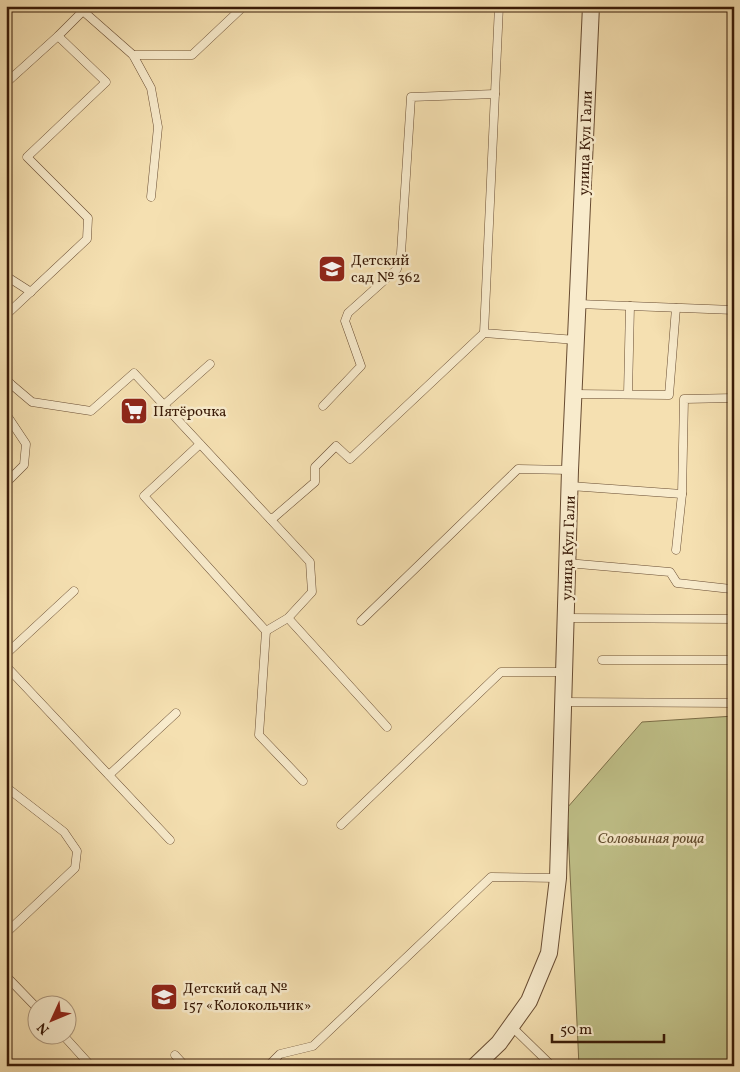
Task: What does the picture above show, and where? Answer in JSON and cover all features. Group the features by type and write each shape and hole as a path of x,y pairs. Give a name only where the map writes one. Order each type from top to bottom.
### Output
{"street":[{"name":"улица Кул Гали","path":"475,1066 499,1043 528,1001 549,953 558,878 570,478 590,6"}],"lane":[{"path":"133,55 192,55 244,6"},
{"path":"271,520 315,482 315,467 336,446 350,459 484,333 499,6"},
{"path":"6,83 58,36 80,8 133,55 151,88 158,127 151,197"},
{"path":"6,315 87,239 88,218 27,157 106,82 58,36"},
{"path":"323,406 361,366 345,321 348,313 397,269 401,253 412,97 495,94"},
{"path":"6,276 31,292"},
{"path":"578,304 734,310"},
{"path":"628,394 630,306"},
{"path":"574,394 670,395 676,308"},
{"path":"484,333 576,340"},
{"path":"164,405 210,364"},
{"path":"8,382 32,402 92,411 134,373 310,562 312,592 288,618 266,631"},
{"path":"6,397 8,382"},
{"path":"676,550 682,494 684,399 734,398"},
{"path":"6,414 26,444 24,466 6,483"},
{"path":"200,444 144,496 266,631 259,735 303,781"},
{"path":"361,621 518,469 682,494"},
{"path":"567,563 670,572 678,582 730,589"},
{"path":"6,654 74,591"},
{"path":"288,618 388,727"},
{"path":"565,618 734,619"},
{"path":"602,660 734,660"},
{"path":"6,666 170,840"},
{"path":"341,825 501,672 564,672"},
{"path":"563,702 734,703"},
{"path":"109,775 176,713"},
{"path":"6,787 64,832 77,851 75,868 6,933"},
{"path":"268,1066 280,1054 313,1046 491,877 558,878"},
{"path":"6,976 28,999"},
{"path":"511,1026 552,1066"},
{"path":"71,1044 91,1066"},
{"path":"175,1055 185,1066"}],"green space":[{"name":"Соловьиная роща","path":"734,716 734,1066 579,1066 567,808 642,722"}],"place":[{"name":"Детский сад № 362","path":"332,269"},
{"name":"Пятёрочка","path":"134,411"},
{"name":"Детский сад № 157 «Колокольчик»","path":"164,997"}]}
